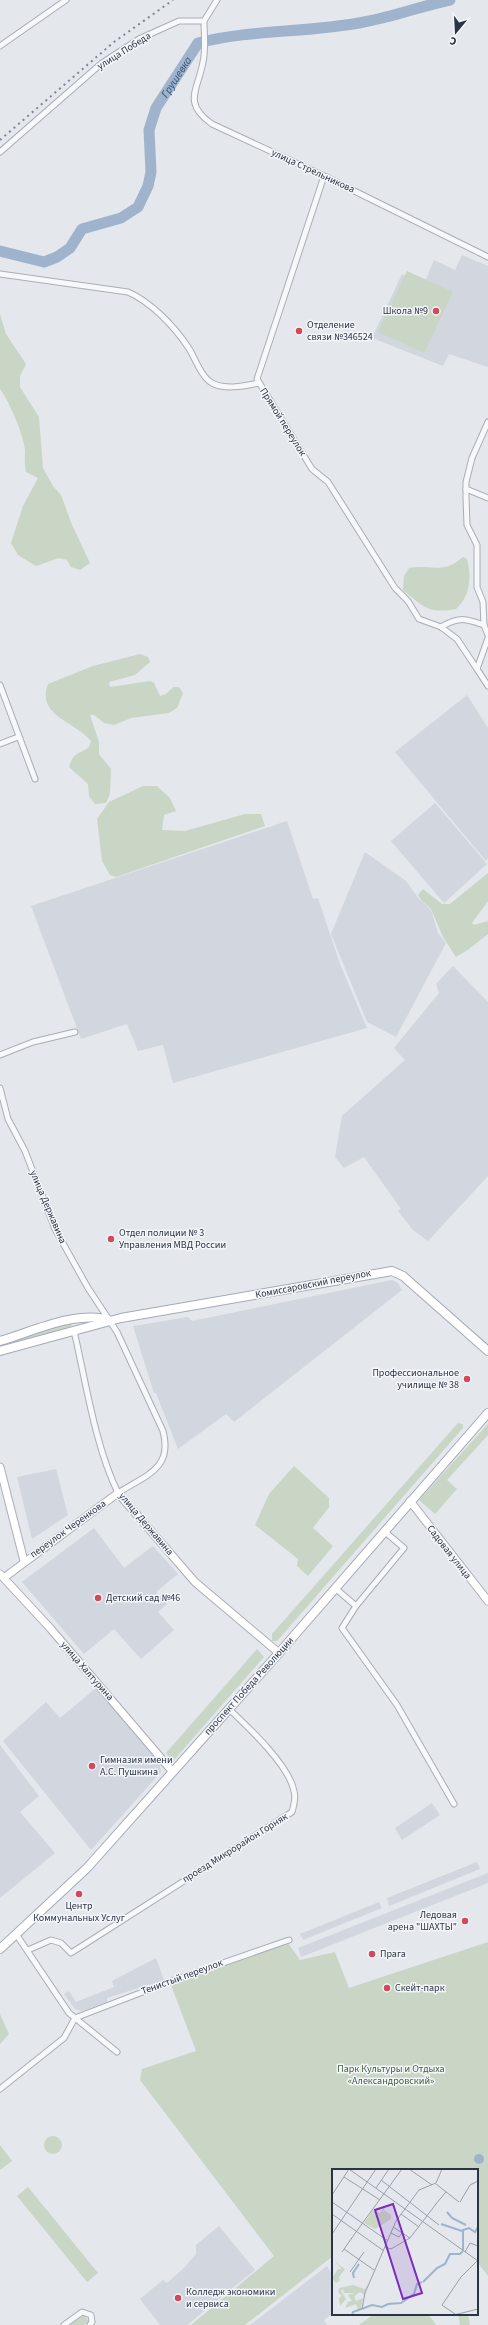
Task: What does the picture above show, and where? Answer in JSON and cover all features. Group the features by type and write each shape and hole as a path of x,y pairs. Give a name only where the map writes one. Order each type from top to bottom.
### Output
{"main road":[{"name":"Комиссаровский переулок","path":"0,1351 110,1320 392,1271 403,1276 488,1351"},
{"name":"Комиссаровский переулок","path":"0,1341 78,1318 96,1317 110,1320"},
{"name":"проспект Победа Революции","path":"0,1949 87,1868 172,1771 279,1653 488,1413"}],"street":[{"path":"0,46 66,0"},
{"path":"204,21 217,0"},
{"name":"улица Победа","path":"0,152 102,63 127,47 179,21 204,21"},
{"name":"улица Стрельникова","path":"204,21 203,61 194,95 194,105 200,116 212,124 324,176 488,257"},
{"name":"Прямой переулок","path":"324,176 257,379 312,469 328,482 395,588 408,601 419,619 441,627 457,639 488,686"},
{"path":"0,274 128,292 144,298 187,346 209,381 222,386 238,387 259,383"},
{"path":"488,422 472,458 466,489 468,525 477,545 477,587 483,602 484,625 488,635"},
{"path":"466,489 488,498"},
{"path":"441,627 453,620 464,619 484,625"},
{"path":"477,669 488,638"},
{"path":"0,685 35,779"},
{"path":"0,743 18,736"},
{"path":"0,1055 33,1042 75,1032"},
{"name":"улица Державина","path":"0,1088 8,1119 25,1151 55,1228 88,1288 110,1320"},
{"name":"переулок Черенкова","path":"3,1575 118,1493 157,1468 163,1460 166,1443 163,1431 110,1320"},
{"name":"улица Державина","path":"74,1330 95,1420 111,1479 118,1493 195,1582 279,1653"},
{"path":"0,1467 24,1561"},
{"name":"Садовая улица","path":"410,1501 488,1601"},
{"path":"384,1531 404,1548 356,1606 342,1628 397,1705 454,1804"},
{"name":"улица Халтурина","path":"3,1575 172,1771"},
{"path":"335,1588 356,1606"},
{"name":"проезд Микрорайон Горняк","path":"28,1950 51,1940 61,1943 72,1953 292,1812 294,1790 284,1770 261,1741 229,1709"},
{"path":"16,1934 69,2012 117,2052"},
{"name":"Тенистый переулок","path":"75,2018 159,1985 289,1940"},
{"path":"0,2089 64,2038 75,2018"},
{"path":"64,2325 82,2312 91,2315 92,2322 90,2325"}],"shaded area":[{"name":"Школа №9","path":"462,255 488,266 488,367 449,354 443,366 372,338 402,274 424,284 434,260 455,270"},
{"path":"467,695 488,728 488,858 486,861 395,752"},
{"path":"435,803 487,864 444,903 391,841"},
{"path":"287,821 313,899 318,898 340,964 367,1028 173,1083 163,1045 138,1051 127,1024 81,1039 31,906"},
{"path":"365,852 406,881 419,899 431,910 438,933 446,943 396,1037 367,1022 331,934"},
{"path":"453,966 488,1002 488,1176 428,1241 413,1230 398,1211 401,1209 364,1157 344,1168 335,1157 342,1116 405,1060 394,1048 439,993 436,984"},
{"path":"392,1280 398,1283 402,1290 234,1422 226,1414 178,1449 156,1393 154,1393 133,1326 188,1317 192,1321"},
{"path":"56,1469 68,1515 32,1539 17,1477"},
{"name":"Детский сад №46","path":"94,1528 124,1568 153,1546 178,1574 156,1592 167,1604 158,1612 174,1630 141,1659 114,1629 84,1654 22,1582"},
{"name":"Гимназия имени А.С. Пушкина","path":"96,1688 159,1760 161,1772 91,1850 3,1741 46,1702 60,1718"},
{"path":"0,1745 39,1796 20,1812 55,1853 0,1898"},
{"path":"432,1803 440,1815 402,1840 395,1828"},
{"path":"477,1862 480,1869 389,1906 387,1898"},
{"path":"488,1873 488,1883 301,1957 298,1948"},
{"path":"379,1902 382,1908 303,1940 300,1934"},
{"path":"156,1958 164,1980 107,1998 107,2002 82,2011 75,2009 64,1994 69,1991 76,2002 114,1987 112,1981"},
{"path":"219,2226 255,2270 187,2325 160,2325 140,2299 163,2280 167,2283 184,2268 196,2254 196,2245"},
{"path":"327,2266 332,2274 332,2314 324,2320 327,2325 250,2325"}],"green space":[{"path":"407,271 453,292 424,353 378,332"},
{"path":"0,314 6,334 26,364 20,376 20,387 39,417 43,468 53,486 61,495 72,525 90,563 80,570 71,567 67,560 59,558 36,566 18,555 11,543 23,506 38,478 26,472 25,450 22,435 12,410 0,389"},
{"path":"463,557 467,559 469,566 469,586 464,599 456,609 439,611 432,610 416,601 403,590 404,576 409,568 436,568 449,566"},
{"path":"140,654 148,657 150,662 135,675 109,682 110,687 150,681 154,683 160,696 166,694 173,687 179,687 183,693 177,708 169,713 131,718 114,725 104,723 94,715 90,715 99,742 99,754 111,769 110,794 106,803 95,804 89,796 88,784 69,767 74,756 89,747 91,741 84,734 52,711 47,704 46,695 48,684 93,666"},
{"path":"143,786 157,786 170,798 176,811 164,815 162,830 185,831 245,814 261,814 265,826 116,877 110,875 102,861 97,819 109,802"},
{"path":"488,873 488,901 472,923 474,925 488,921 488,934 456,957 443,937 431,909 418,895 423,889 442,904 450,904"},
{"path":"71,1323 72,1328 0,1348 0,1343"},
{"path":"458,1423 463,1424 463,1428 277,1641 272,1641 272,1634"},
{"path":"488,1424 488,1435 447,1480 457,1489 435,1514 419,1500"},
{"path":"294,1466 329,1498 329,1507 313,1528 333,1546 308,1576 297,1566 298,1559 255,1525 269,1494"},
{"path":"257,1649 264,1657 173,1761 166,1753"},
{"name":"Парк Культуры и Отдыха «Александровский»","path":"488,1942 488,2276 478,2263 478,2169 332,2169 332,2257 245,2325 191,2325 274,2256 140,2080 142,2069 196,2051 171,1985 288,1943 300,1960 335,1952 349,1988"},
{"path":"0,2014 9,2034 0,2044"},
{"path":"53,2136 59,2139 62,2145 59,2151 53,2154 47,2151 44,2145 47,2139"},
{"path":"0,2145 12,2161 0,2170"},
{"path":"28,2187 98,2273 87,2282 17,2196"},
{"path":"84,2315 89,2322 84,2325 70,2325"},
{"path":"373,2315 429,2315 436,2325 359,2325"},
{"path":"458,2315 468,2315 470,2325 460,2325"}],"water":[{"path":"477,2154 481,2154 484,2159 481,2164 477,2164 474,2161 474,2157"}],"waterway":[{"name":"Грушевка","path":"0,251 44,262 57,257 70,248 82,229 121,218 138,207 148,186 151,172 149,130 156,108 198,43 239,35 322,28 364,22 450,0"}],"railway":[{"path":"0,140 114,42 173,0"}],"place":[{"name":"Школа №9","path":"436,311"},
{"name":"Отделение связи №346524","path":"299,331"},
{"name":"Отдел полиции № 3 Управления МВД России","path":"111,1239"},
{"name":"Профессиональное училище № 38","path":"467,1379"},
{"name":"Детский сад №46","path":"98,1598"},
{"name":"Гимназия имени А.С. Пушкина","path":"92,1766"},
{"name":"Центр Коммунальных Услуг","path":"79,1894"},
{"name":"Ледовая арена \"ШАХТЫ\"","path":"465,1921"},
{"name":"Прага","path":"372,1954"},
{"name":"Скейт-парк","path":"387,1988"},
{"name":"Колледж экономики и сервиса","path":"178,2298"}]}
